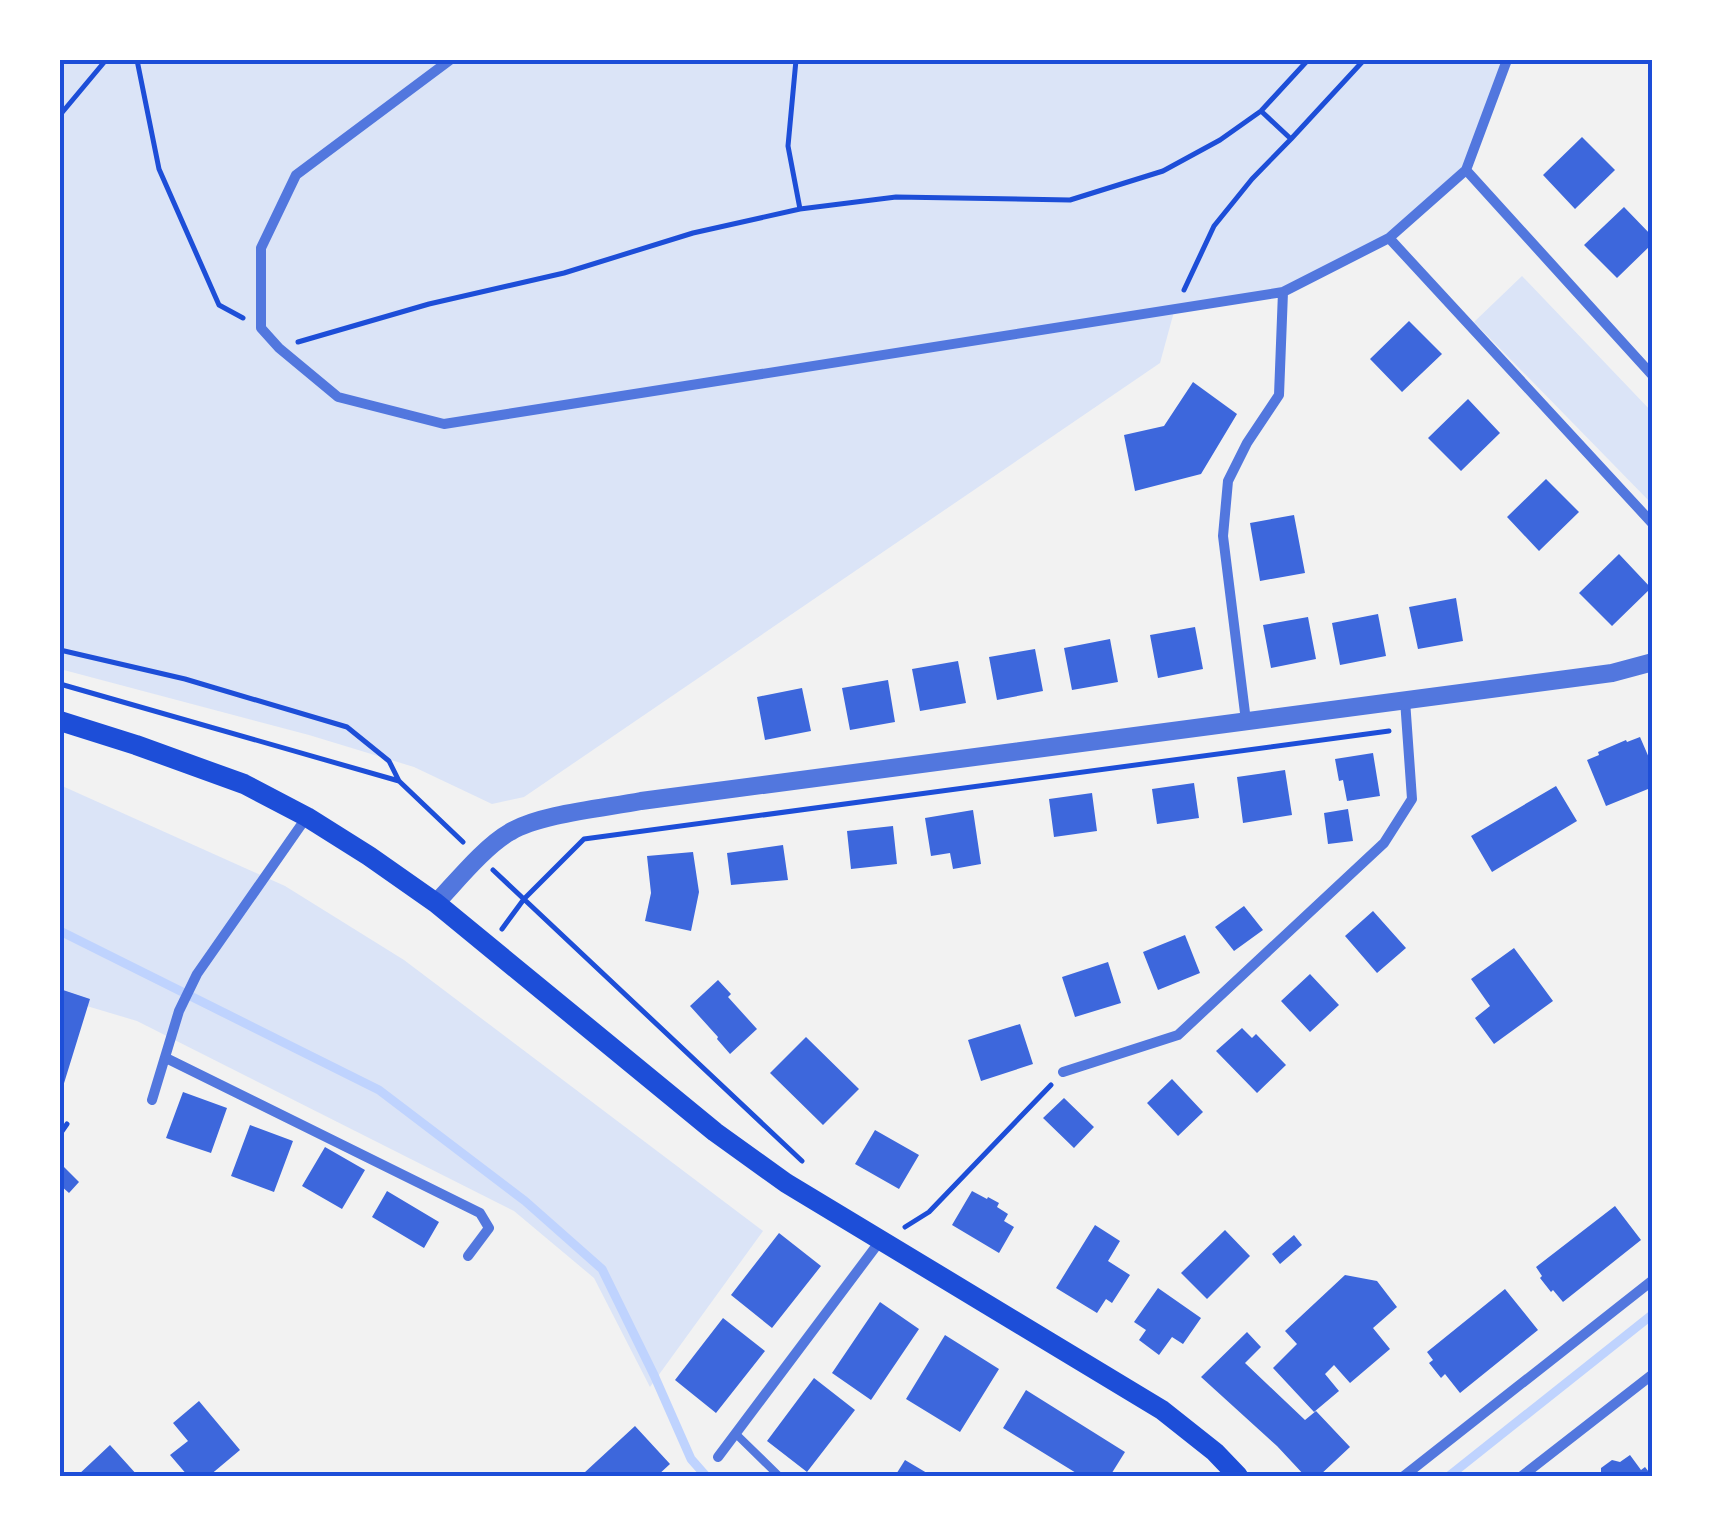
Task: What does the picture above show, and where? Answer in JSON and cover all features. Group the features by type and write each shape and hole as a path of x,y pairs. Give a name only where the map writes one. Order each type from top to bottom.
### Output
{"main road":[{"path":"60,721 244,784 369,856 436,904 715,1132 786,1183 1162,1410 1238,1476"}],"street":[{"path":"450,60 296,175 261,248 261,328 280,348 338,397 444,424 1283,292 1389,238 1466,170 1507,60"},
{"path":"1466,170 1653,376"},
{"path":"1389,238 1653,524"},
{"path":"1246,721 1222,536 1228,481 1247,443 1279,395 1283,292"},
{"path":"436,904 508,832 536,821 641,801 1612,673 1653,662"},
{"path":"1063,1072 1178,1035 1384,843 1412,799 1404,700"},
{"path":"152,1100 179,1011 197,974 306,817"},
{"path":"166,1058 480,1212 489,1228 468,1256"},
{"path":"718,1457 880,1241"},
{"path":"1404,1476 1653,1280"},
{"path":"1522,1476 1653,1374"}],"lane":[{"path":"737,1435 779,1476"}],"path":[{"path":"60,115 106,60"},
{"path":"137,60 159,169 219,305 261,328"},
{"path":"796,60 788,146 800,208"},
{"path":"280,348 429,304 564,273 693,233 800,208 896,196 1070,200 1163,170 1220,140 1260,111 1308,60"},
{"path":"1175,309 1214,226 1252,179 1364,60"},
{"path":"1260,111 1291,139"},
{"path":"60,650 185,679 347,727 389,761 399,780 802,1161"},
{"path":"60,684 399,780"},
{"path":"488,947 524,899 584,839 1407,729"},
{"path":"880,1241 929,1212 1063,1072"},
{"path":"60,1134 67,1124"}],"shaded area":[{"path":"60,60 1503,60 1463,169 1387,237 1282,290 1175,308 1160,363 524,797 492,804 414,767 60,669"},
{"path":"1522,276 1653,413 1653,505 1474,322"},
{"path":"60,785 285,886 404,960 763,1231 650,1387 594,1278 514,1211 137,1021 60,998"}],"building":[{"path":"1582,137 1615,170 1575,209 1543,175"},
{"path":"1624,207 1653,237 1653,243 1617,278 1584,245"},
{"path":"1409,321 1442,354 1402,392 1370,359"},
{"path":"1193,382 1237,414 1201,474 1135,491 1124,435 1164,426"},
{"path":"1468,399 1500,433 1461,471 1428,438"},
{"path":"1546,479 1579,512 1539,551 1507,517"},
{"path":"1294,515 1305,573 1260,581 1250,523"},
{"path":"1619,554 1651,588 1612,626 1579,593"},
{"path":"1456,598 1463,641 1418,649 1409,607"},
{"path":"1378,614 1386,656 1340,665 1332,623"},
{"path":"1308,617 1316,659 1271,668 1263,625"},
{"path":"1195,627 1203,669 1158,678 1150,635"},
{"path":"1110,639 1118,682 1072,690 1064,648"},
{"path":"1035,649 1043,691 997,700 989,657"},
{"path":"958,661 966,703 920,711 912,669"},
{"path":"888,680 895,722 850,730 842,688"},
{"path":"802,688 811,731 765,740 757,697"},
{"path":"1640,737 1653,767 1653,787 1606,806 1587,760"},
{"path":"1373,753 1380,796 1347,801 1335,759"},
{"path":"1285,770 1292,815 1243,823 1237,777"},
{"path":"1194,783 1199,818 1157,824 1152,789"},
{"path":"1556,786 1577,821 1492,872 1471,836"},
{"path":"1092,793 1097,831 1054,837 1049,799"},
{"path":"1348,809 1353,841 1328,844 1324,813"},
{"path":"973,810 981,864 953,869 950,853 931,856 925,818"},
{"path":"893,826 897,864 851,869 847,831"},
{"path":"783,845 788,880 731,885 727,853"},
{"path":"693,852 699,892 691,931 645,921 651,893 647,856"},
{"path":"1244,906 1263,930 1234,951 1215,927"},
{"path":"1373,911 1406,948 1377,973 1345,936"},
{"path":"1185,935 1200,973 1158,990 1143,952"},
{"path":"1514,948 1553,1001 1494,1044 1475,1018 1490,1006 1471,979"},
{"path":"1108,962 1121,1003 1075,1017 1062,977"},
{"path":"1310,974 1339,1005 1310,1032 1281,1001"},
{"path":"718,980 757,1029 730,1054 690,1006"},
{"path":"60,989 90,999 61,1093 60,1093"},
{"path":"1020,1024 1033,1064 981,1081 968,1040"},
{"path":"1242,1028 1252,1038 1256,1034 1286,1065 1257,1093 1216,1051"},
{"path":"806,1037 859,1089 823,1125 770,1073"},
{"path":"1172,1079 1203,1112 1178,1136 1147,1103"},
{"path":"183,1092 227,1108 211,1153 166,1138"},
{"path":"1064,1098 1094,1127 1074,1148 1043,1118"},
{"path":"250,1125 293,1141 274,1192 231,1176"},
{"path":"875,1130 919,1155 899,1189 855,1164"},
{"path":"325,1147 365,1170 342,1209 302,1186"},
{"path":"60,1163 79,1182 69,1193 60,1185"},
{"path":"387,1191 439,1222 424,1248 372,1217"},
{"path":"972,1191 999,1203 997,1207 1008,1214 1004,1221 1014,1227 999,1253 952,1225"},
{"path":"1615,1206 1641,1240 1563,1302 1540,1278 1536,1267"},
{"path":"1095,1225 1120,1241 1108,1261 1130,1275 1112,1303 1106,1299 1097,1313 1056,1288"},
{"path":"1225,1230 1250,1256 1207,1299 1181,1273"},
{"path":"779,1233 821,1266 772,1328 731,1295"},
{"path":"1294,1235 1302,1245 1280,1264 1272,1254"},
{"path":"1345,1275 1377,1281 1397,1307 1373,1328 1390,1349 1350,1383 1334,1365 1325,1374 1339,1391 1314,1412 1273,1368 1297,1344 1285,1331"},
{"path":"1158,1288 1201,1318 1183,1344 1172,1337 1159,1355 1139,1340 1146,1330 1134,1322"},
{"path":"1505,1289 1538,1330 1460,1393 1445,1374 1441,1378 1429,1363 1433,1360 1427,1352"},
{"path":"880,1302 919,1329 871,1400 832,1373"},
{"path":"723,1318 765,1351 716,1413 675,1380"},
{"path":"1247,1332 1261,1347 1245,1363 1305,1420 1316,1411 1350,1447 1319,1476 1305,1476 1201,1377"},
{"path":"945,1335 999,1369 960,1432 906,1399"},
{"path":"814,1378 855,1410 807,1472 767,1441"},
{"path":"1026,1390 1125,1452 1110,1476 1081,1476 1003,1428"},
{"path":"199,1401 240,1450 209,1476 188,1476 170,1455 188,1441 173,1423"},
{"path":"635,1426 670,1464 657,1476 586,1476 584,1473"},
{"path":"110,1445 138,1476 77,1476"},
{"path":"1630,1455 1641,1470 1645,1467 1652,1476 1601,1476 1601,1468 1612,1460 1620,1462"},
{"path":"905,1460 932,1476 895,1476"}],"waterway":[{"path":"60,931 379,1090 525,1201 602,1269 691,1459 706,1476"},
{"path":"1449,1476 1653,1314"}]}
